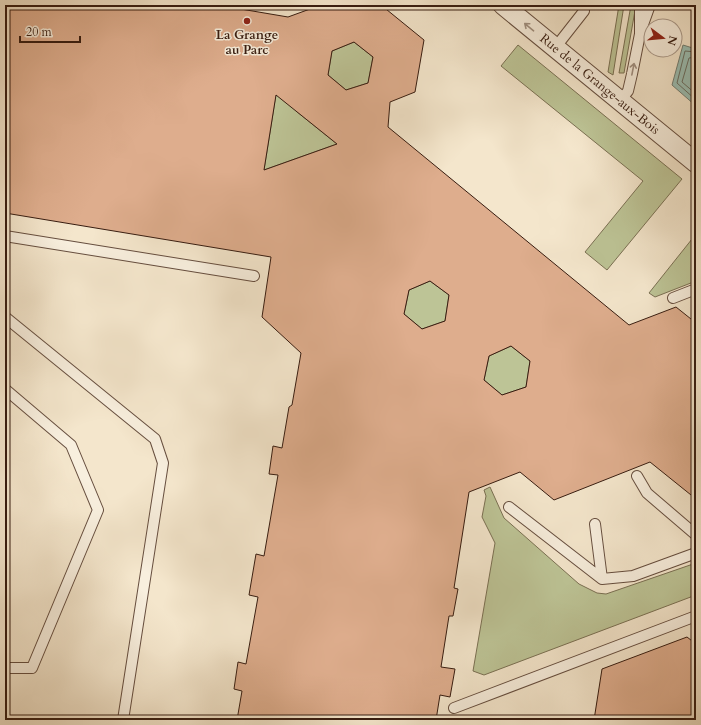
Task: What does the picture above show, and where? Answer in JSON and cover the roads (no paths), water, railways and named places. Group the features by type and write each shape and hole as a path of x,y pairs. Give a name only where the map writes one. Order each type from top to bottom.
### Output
{"street":[{"name":"Rue de la Grange-aux-Bois","path":"503,5 696,163"}],"lane":[{"path":"640,5 640,34"},
{"path":"620,101 628,91 640,34 650,5"},
{"path":"555,48 584,11"},
{"path":"5,236 254,276"},
{"path":"673,298 696,289"},
{"path":"5,316 155,439 163,463 122,720"},
{"path":"5,389 71,445 98,510 32,668 5,668"},
{"path":"637,476 647,493 696,535"},
{"path":"509,507 602,579 633,576 696,552"},
{"path":"595,524 602,579"},
{"path":"454,708 696,616"}],"water":[{"path":"683,45 696,49 696,106 672,85 679,58 683,58"}],"place":[{"name":"La Grange au Parc","path":"247,21"}]}
